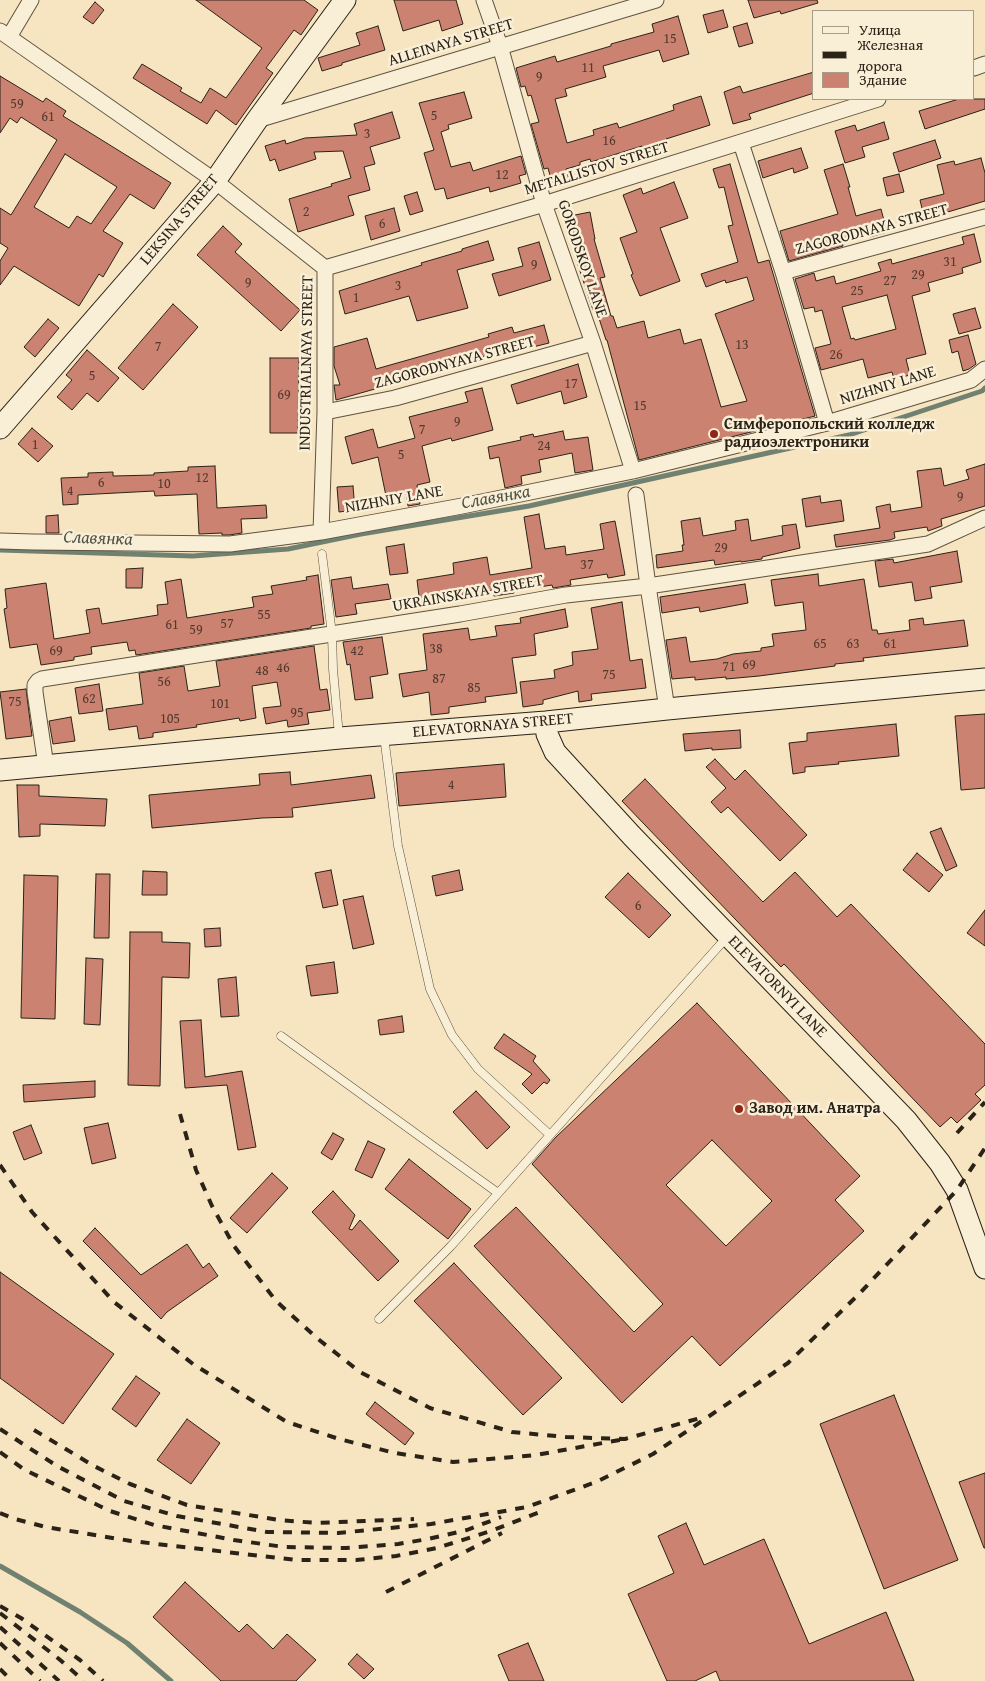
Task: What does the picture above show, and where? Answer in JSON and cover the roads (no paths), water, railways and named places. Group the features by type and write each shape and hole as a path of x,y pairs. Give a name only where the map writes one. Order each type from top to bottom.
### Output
{"main road":[{"name":"LEKSINA STREET","path":"0,428 215,181 345,0"},
{"name":"ELEVATORNAYA STREET","path":"0,770 384,734 546,722 985,679"},
{"name":"ELEVATORNYI LANE","path":"546,722 547,734 556,752 632,836 906,1120 940,1162 957,1190 985,1268"}],"street":[{"path":"5,34 31,0"},
{"name":"GORODSKOY LANE","path":"484,0 500,46 544,204 592,343 633,471"},
{"name":"ALLEINAYA STREET","path":"257,120 656,0"},
{"name":"INDUSTRIALNAYA STREET","path":"5,34 215,181 326,268 325,412 321,532"},
{"name":"METALLISTOV STREET","path":"326,268 544,204 875,100"},
{"name":"ZAGORODNAYA STREET","path":"741,143 782,272 985,217"},
{"path":"782,272 827,423"},
{"name":"ZAGORODNYAYA STREET","path":"325,412 396,398 592,343"},
{"name":"NIZHNIY LANE","path":"0,541 230,544 321,532 462,506 633,471 827,423 971,380 985,369"},
{"path":"636,494 667,709"},
{"name":"UKRAINSKAYA STREET","path":"46,766 35,692 38,681 42,679 566,595 648,586 928,544 985,518"}],"lane":[{"path":"322,554 332,634 333,669 340,738"},
{"path":"384,734 398,846 430,989 452,1035 478,1069 550,1135"},
{"path":"379,1319 451,1246 728,936"},
{"path":"281,1036 498,1193"}],"waterway":[{"name":"Славянка","path":"0,550 193,556 288,549 361,534 529,506 849,435 982,391 985,388"},
{"path":"0,1566 80,1612 127,1643 171,1681"}],"railway":[{"path":"957,1133 985,1102"},
{"path":"180,1114 196,1170 212,1206 234,1246 276,1301 318,1339 360,1372 430,1408 512,1432 566,1437 625,1439 704,1417"},
{"path":"0,1429 57,1466 124,1501 177,1516 267,1532 338,1533 431,1524 527,1507 596,1482 653,1454 788,1363 859,1294 957,1190 985,1148"},
{"path":"0,1165 32,1212 114,1302 193,1364 287,1422 339,1439 395,1453 453,1462 536,1455 625,1439"},
{"path":"34,1430 94,1466 130,1484 187,1505 279,1520 317,1523 414,1519"},
{"path":"0,1452 25,1470 110,1511 154,1525 284,1547 346,1548 398,1544 467,1530 501,1517"},
{"path":"0,1513 46,1527 131,1541 296,1560 356,1560 396,1556 437,1548 491,1531 545,1510"},
{"path":"386,1592 502,1533"},
{"path":"0,1606 21,1618 80,1660 103,1681"},
{"path":"0,1613 84,1681"},
{"path":"0,1627 59,1681"},
{"path":"0,1643 40,1681"},
{"path":"0,1669 12,1681"}],"place":[{"name":"Симферопольский колледж радиоэлектроники","path":"714,434"},
{"name":"Завод им. Анатра","path":"739,1109"}]}
